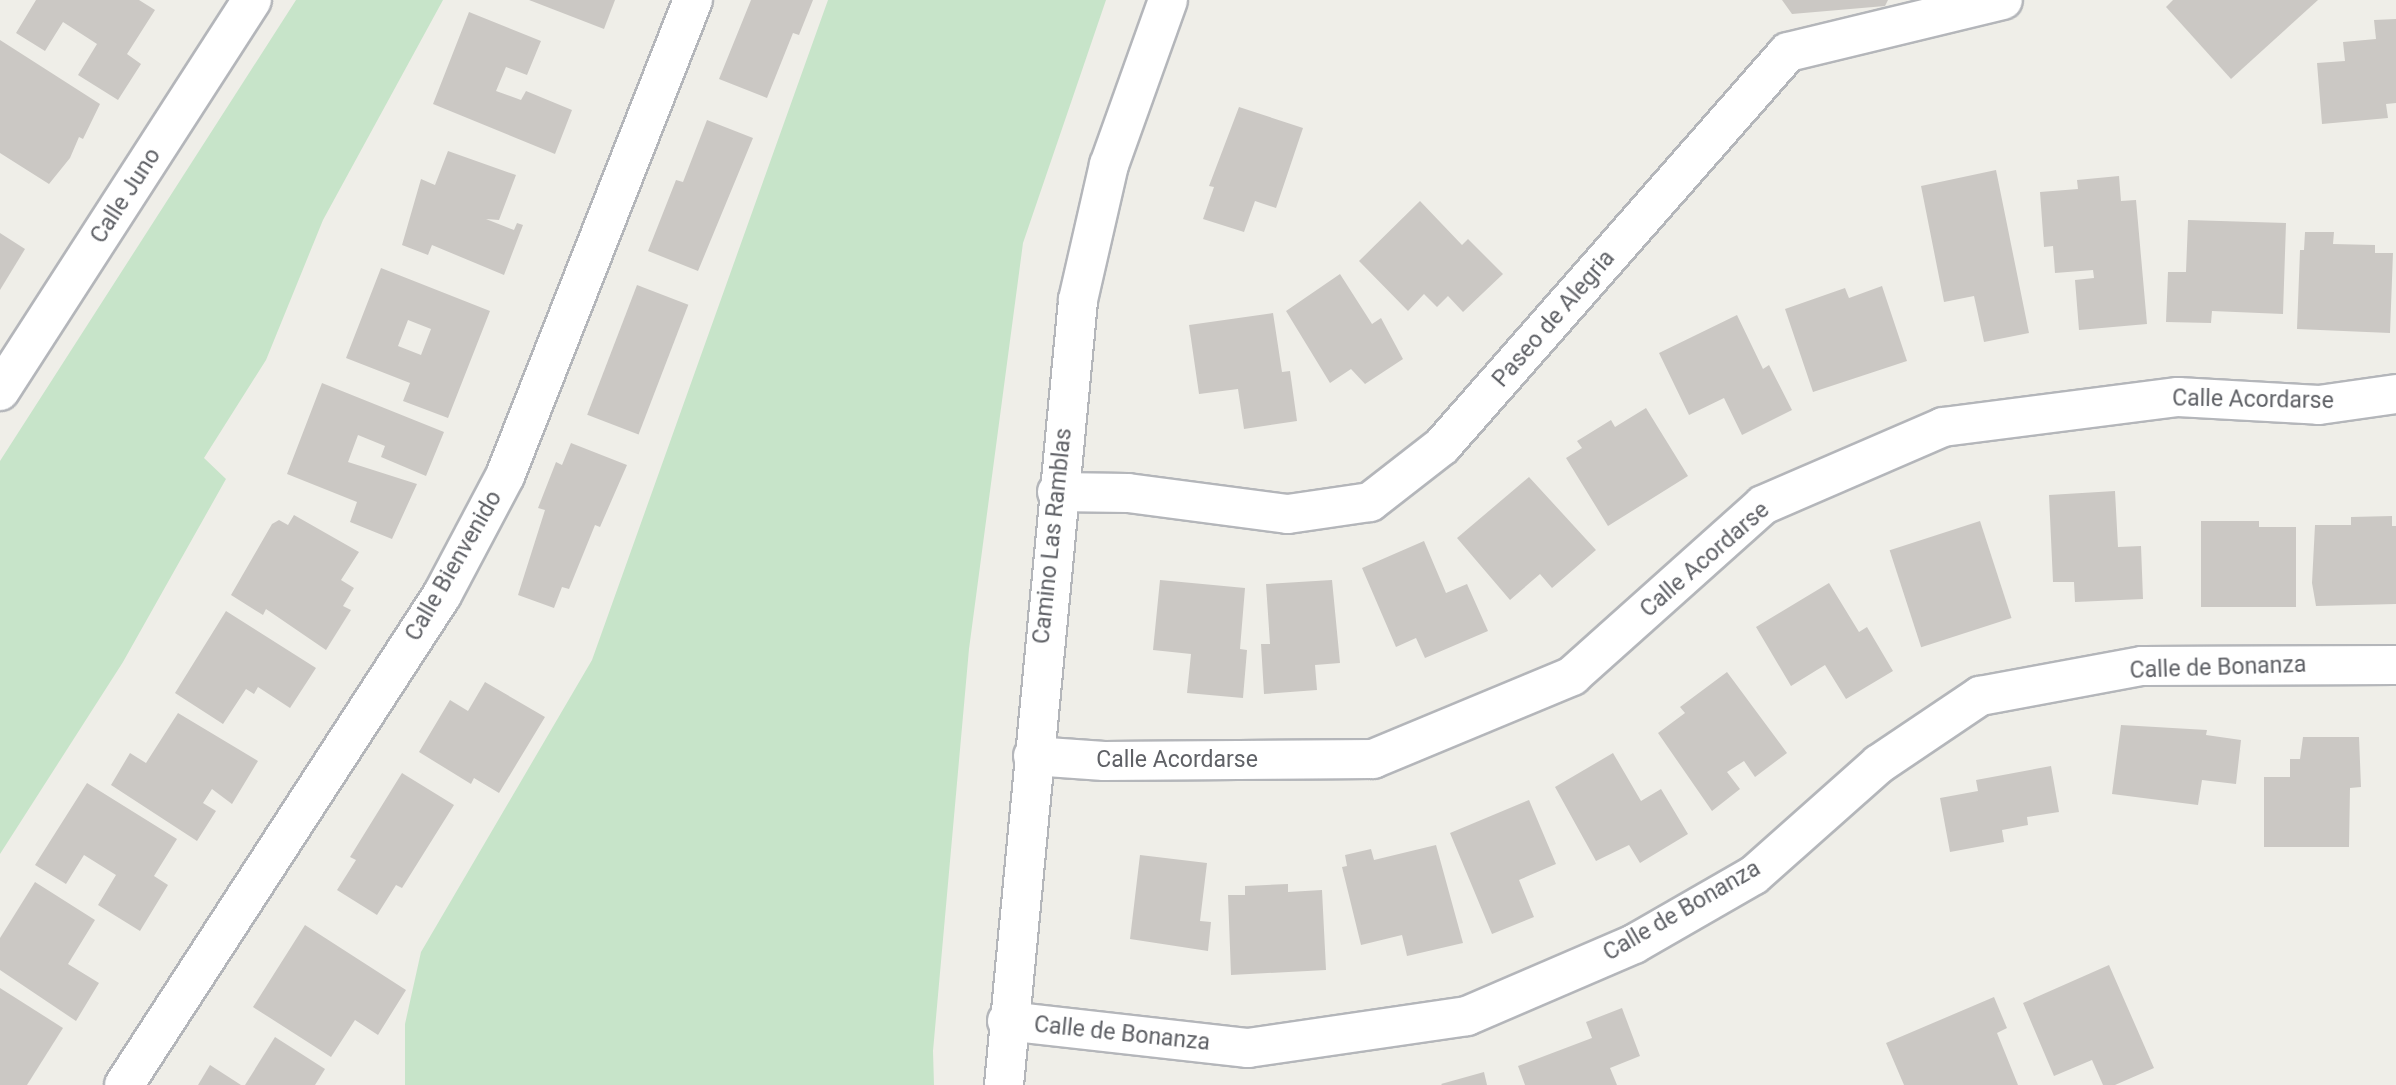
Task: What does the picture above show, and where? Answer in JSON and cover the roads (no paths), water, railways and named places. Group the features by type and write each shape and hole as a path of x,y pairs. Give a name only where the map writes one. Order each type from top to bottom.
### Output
{"street":[{"name":"Calle Juno","path":"0,391 252,0"},
{"name":"Calle Bienvenido","path":"124,1085 442,595 505,476 693,0"},
{"name":"Camino Las Ramblas","path":"1004,1085 1007,1021 1056,492 1078,300 1109,165 1168,0"},
{"name":"Paseo de Alegria","path":"1056,492 1128,494 1287,514 1370,502 1443,446 1788,52 2003,0"},
{"name":"Calle Acordarse","path":"1033,756 1104,761 1373,759 1572,676 1763,505 1943,426 2178,397 2319,405 2396,394"},
{"name":"Calle de Bonanza","path":"1007,1021 1248,1048 1467,1016 1634,944 1754,874 1879,764 1980,696 2142,666 2396,665"}]}
